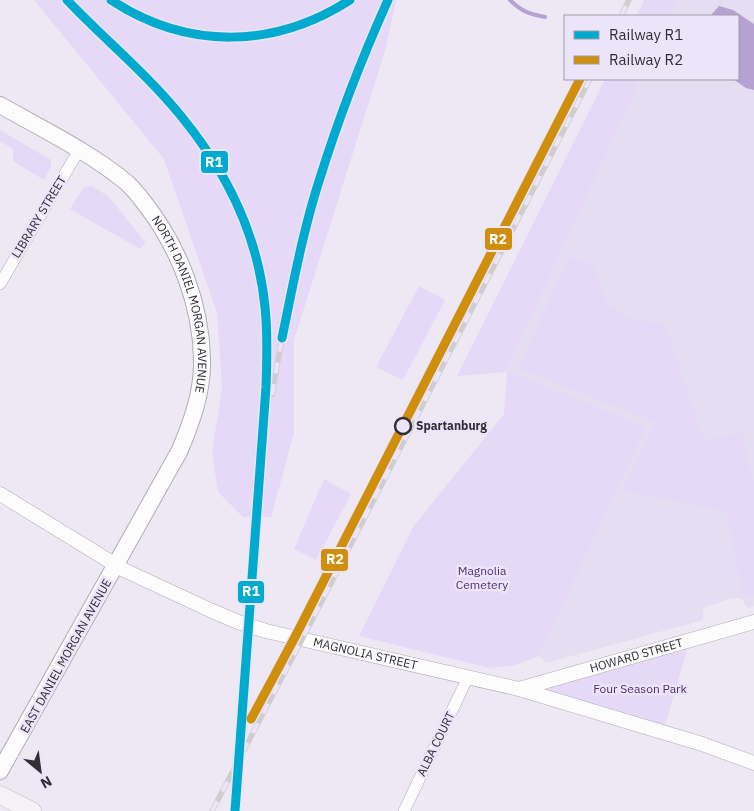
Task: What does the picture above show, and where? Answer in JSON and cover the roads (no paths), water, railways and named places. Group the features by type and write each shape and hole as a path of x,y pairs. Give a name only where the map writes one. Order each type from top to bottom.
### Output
{"main road":[{"name":"NORTH DANIEL MORGAN AVENUE","path":"0,105 79,150 127,183 164,232 183,270 194,306 200,332 202,360 196,407 180,450 116,566"},
{"name":"EAST DANIEL MORGAN AVENUE","path":"0,771 116,566"},
{"path":"0,795 32,811"}],"street":[{"name":"LIBRARY STREET","path":"0,284 79,150"},
{"name":"MAGNOLIA STREET","path":"0,494 116,566 210,610 260,629 519,689 702,744 754,763"},
{"name":"HOWARD STREET","path":"519,689 754,622"},
{"name":"ALBA COURT","path":"404,811 468,678"}],"waterway":[{"path":"510,0 526,12 545,17"}],"railway":[{"path":"67,0 140,71 181,116 218,168 244,222 254,250 260,279 265,310 267,342 266,399 259,494"},
{"path":"111,0 140,16 170,28 200,35 230,37 261,35 291,28 321,16 350,0"},
{"path":"272,395 292,287 304,233 319,180 351,89 388,0"},
{"path":"622,15 629,0"},
{"path":"212,811 589,80"}],"rail line":[{"name":"R1","path":"67,0 140,71 198,137 213,159 238,205 255,255 261,280 267,327 266,387 235,811"},
{"name":"R1","path":"111,0 140,16 170,28 200,35 230,37 261,35 291,28 321,16 350,0"},
{"name":"R1","path":"282,338 303,238 320,178 351,88 388,0"},
{"name":"R2","path":"251,719 295,637 579,80"}],"place":[{"name":"Spartanburg","path":"403,426"}],"park label":[{"name":"Magnolia Cemetery","path":"482,578"},
{"name":"Four Season Park","path":"640,689"}]}
